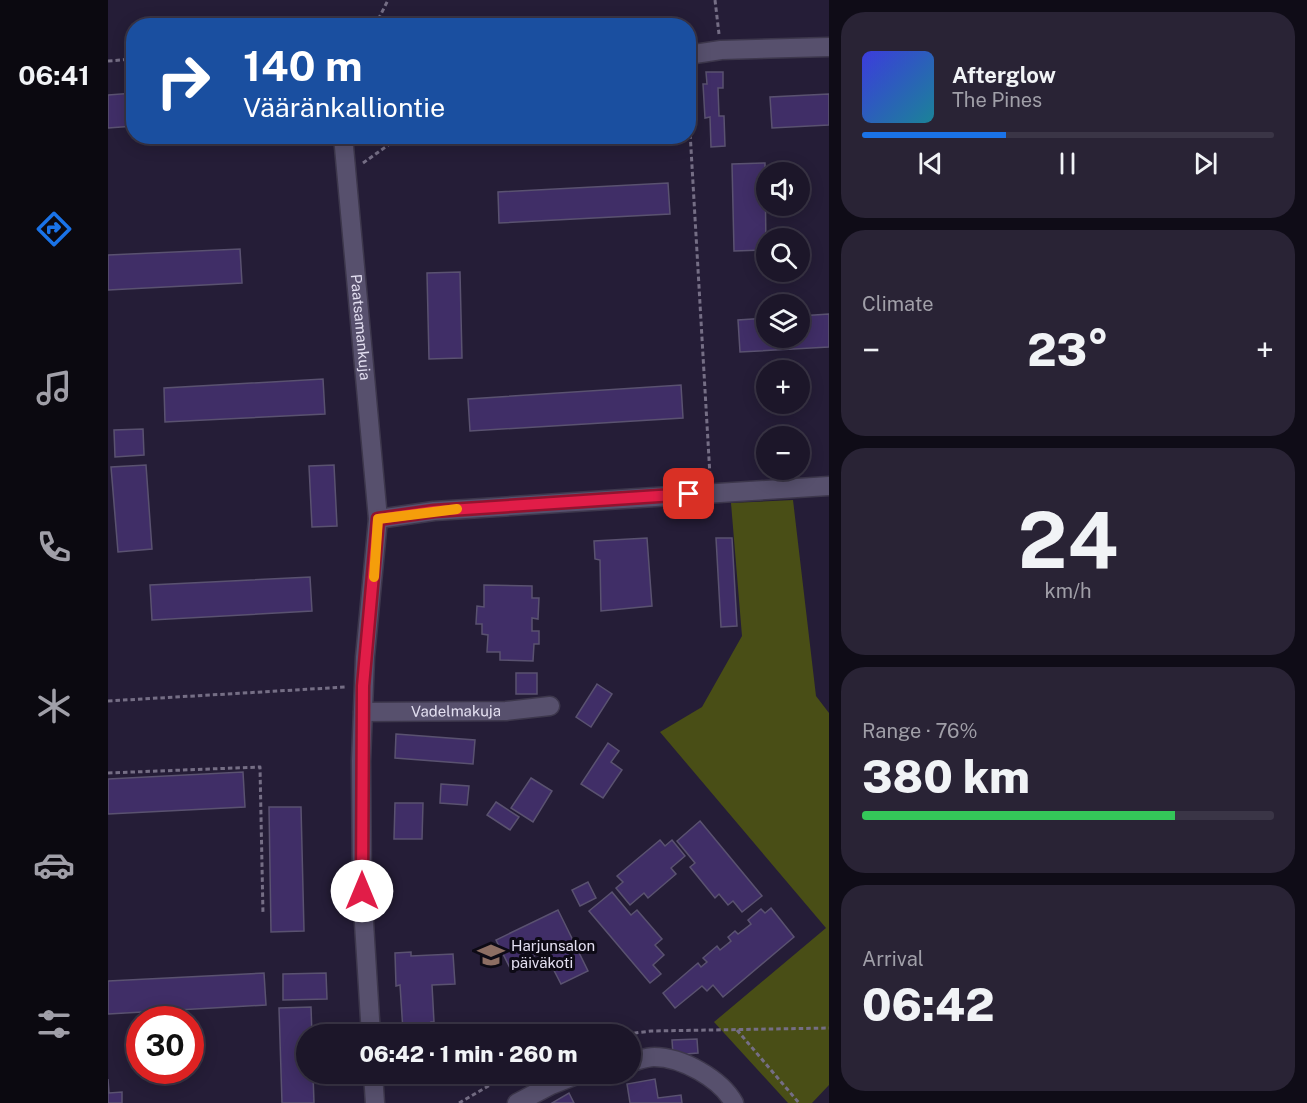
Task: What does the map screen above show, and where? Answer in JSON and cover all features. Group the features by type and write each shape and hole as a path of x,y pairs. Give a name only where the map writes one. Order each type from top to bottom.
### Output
{"street":[{"path":"696,54 721,50 828,47"},
{"name":"Paatsamankuja","path":"343,144 378,519 365,657 363,712 362,891 370,1024"},
{"path":"378,519 434,511 828,486"},
{"name":"Vadelmakuja","path":"363,712 506,711 550,706"},
{"path":"641,1060 654,1057 710,1075 734,1103"},
{"path":"374,1084 375,1103"},
{"path":"517,1103 551,1084"}],"path":[{"path":"379,18 388,0"},
{"path":"715,0 721,50"},
{"path":"108,61 126,59"},
{"path":"345,176 390,144"},
{"path":"691,144 712,492"},
{"path":"108,701 351,687"},
{"path":"108,773 260,767 263,914"},
{"path":"641,1032 828,1028"},
{"path":"737,1030 799,1103"},
{"path":"459,1103 492,1084"}],"green space":[{"path":"793,500 816,696 829,713 829,1085 812,1103 788,1103 714,1022 826,928 660,732 702,707 742,636 731,503"}],"building":[{"path":"706,72 723,72 723,88 718,88 719,116 724,116 725,146 711,147 710,117 705,118 703,84 707,84"},
{"path":"126,94 126,127 108,128 108,95"},
{"path":"829,94 829,125 772,128 770,97"},
{"path":"756,163 756,216 766,216 766,228 756,228 756,250 734,251 732,164"},
{"path":"668,183 670,214 499,223 498,192"},
{"path":"240,249 242,283 108,290 108,255"},
{"path":"460,272 462,358 429,359 427,273"},
{"path":"829,314 829,347 740,352 738,320 756,319 756,348 810,348 810,315"},
{"path":"323,379 325,414 165,422 164,388"},
{"path":"681,385 683,418 470,431 468,399"},
{"path":"143,429 144,455 115,457 114,430"},
{"path":"146,465 152,549 118,552 111,467"},
{"path":"334,465 337,526 312,527 309,466"},
{"path":"647,538 652,606 601,611 600,560 595,559 594,541"},
{"path":"716,538 732,538 737,626 721,627"},
{"path":"310,577 312,611 152,620 150,585"},
{"path":"484,585 532,586 532,598 539,598 538,619 532,618 532,631 539,631 539,644 534,644 533,661 500,660 500,652 487,652 488,635 482,634 482,624 476,624 477,606 484,607"},
{"path":"516,673 537,673 537,694 516,694"},
{"path":"597,684 612,694 591,727 576,717"},
{"path":"396,734 475,740 473,764 395,758"},
{"path":"608,743 619,751 611,762 622,770 603,798 581,784"},
{"path":"243,772 245,807 108,814 108,779"},
{"path":"531,778 552,791 533,822 511,808"},
{"path":"441,784 469,786 467,805 440,803"},
{"path":"496,802 519,817 510,830 487,815"},
{"path":"395,803 423,803 422,839 394,839"},
{"path":"269,807 301,807 304,931 271,932"},
{"path":"700,821 762,896 742,912 733,901 728,905 719,894 715,898 690,867 695,863 677,841"},
{"path":"660,840 665,846 672,840 685,856 671,868 676,874 648,898 644,893 630,905 616,888 623,882 617,876"},
{"path":"588,882 596,898 580,906 572,890"},
{"path":"612,892 631,915 637,910 662,939 655,945 664,955 653,965 661,974 650,983 589,911"},
{"path":"771,908 794,937 723,997 713,985 707,991 702,986 675,1008 663,993 698,963 701,967 707,962 703,958 717,946 720,950 731,941 728,937 735,931 738,934 751,924 748,920 761,909 765,913"},
{"path":"558,910 588,971 561,984 544,951 510,968 496,940"},
{"path":"411,952 411,956 453,954 455,984 432,985 434,1022 431,1024 403,1024 400,985 396,986 395,953"},
{"path":"264,973 266,1005 204,1009 204,1006 126,1006 126,1013 108,1014 108,981"},
{"path":"326,973 327,999 283,1000 283,974"},
{"path":"311,1007 312,1024 296,1024 296,1084 313,1084 314,1103 282,1103 279,1008"},
{"path":"697,1039 698,1053 673,1055 672,1040"},
{"path":"108,1079 109,1093 122,1092 122,1103 108,1103"},
{"path":"655,1079 658,1098 681,1095 682,1103 630,1103 627,1084 641,1084 641,1082"},
{"path":"569,1093 574,1103 552,1103"}],"slow traffic":[{"path":"374,577 378,519 457,509"}],"place":[{"name":"Harjunsalon päiväkoti","path":"491,955"}],"route":[{"path":"362,891 363,686 375,573 378,519 434,511 689,494"}]}
